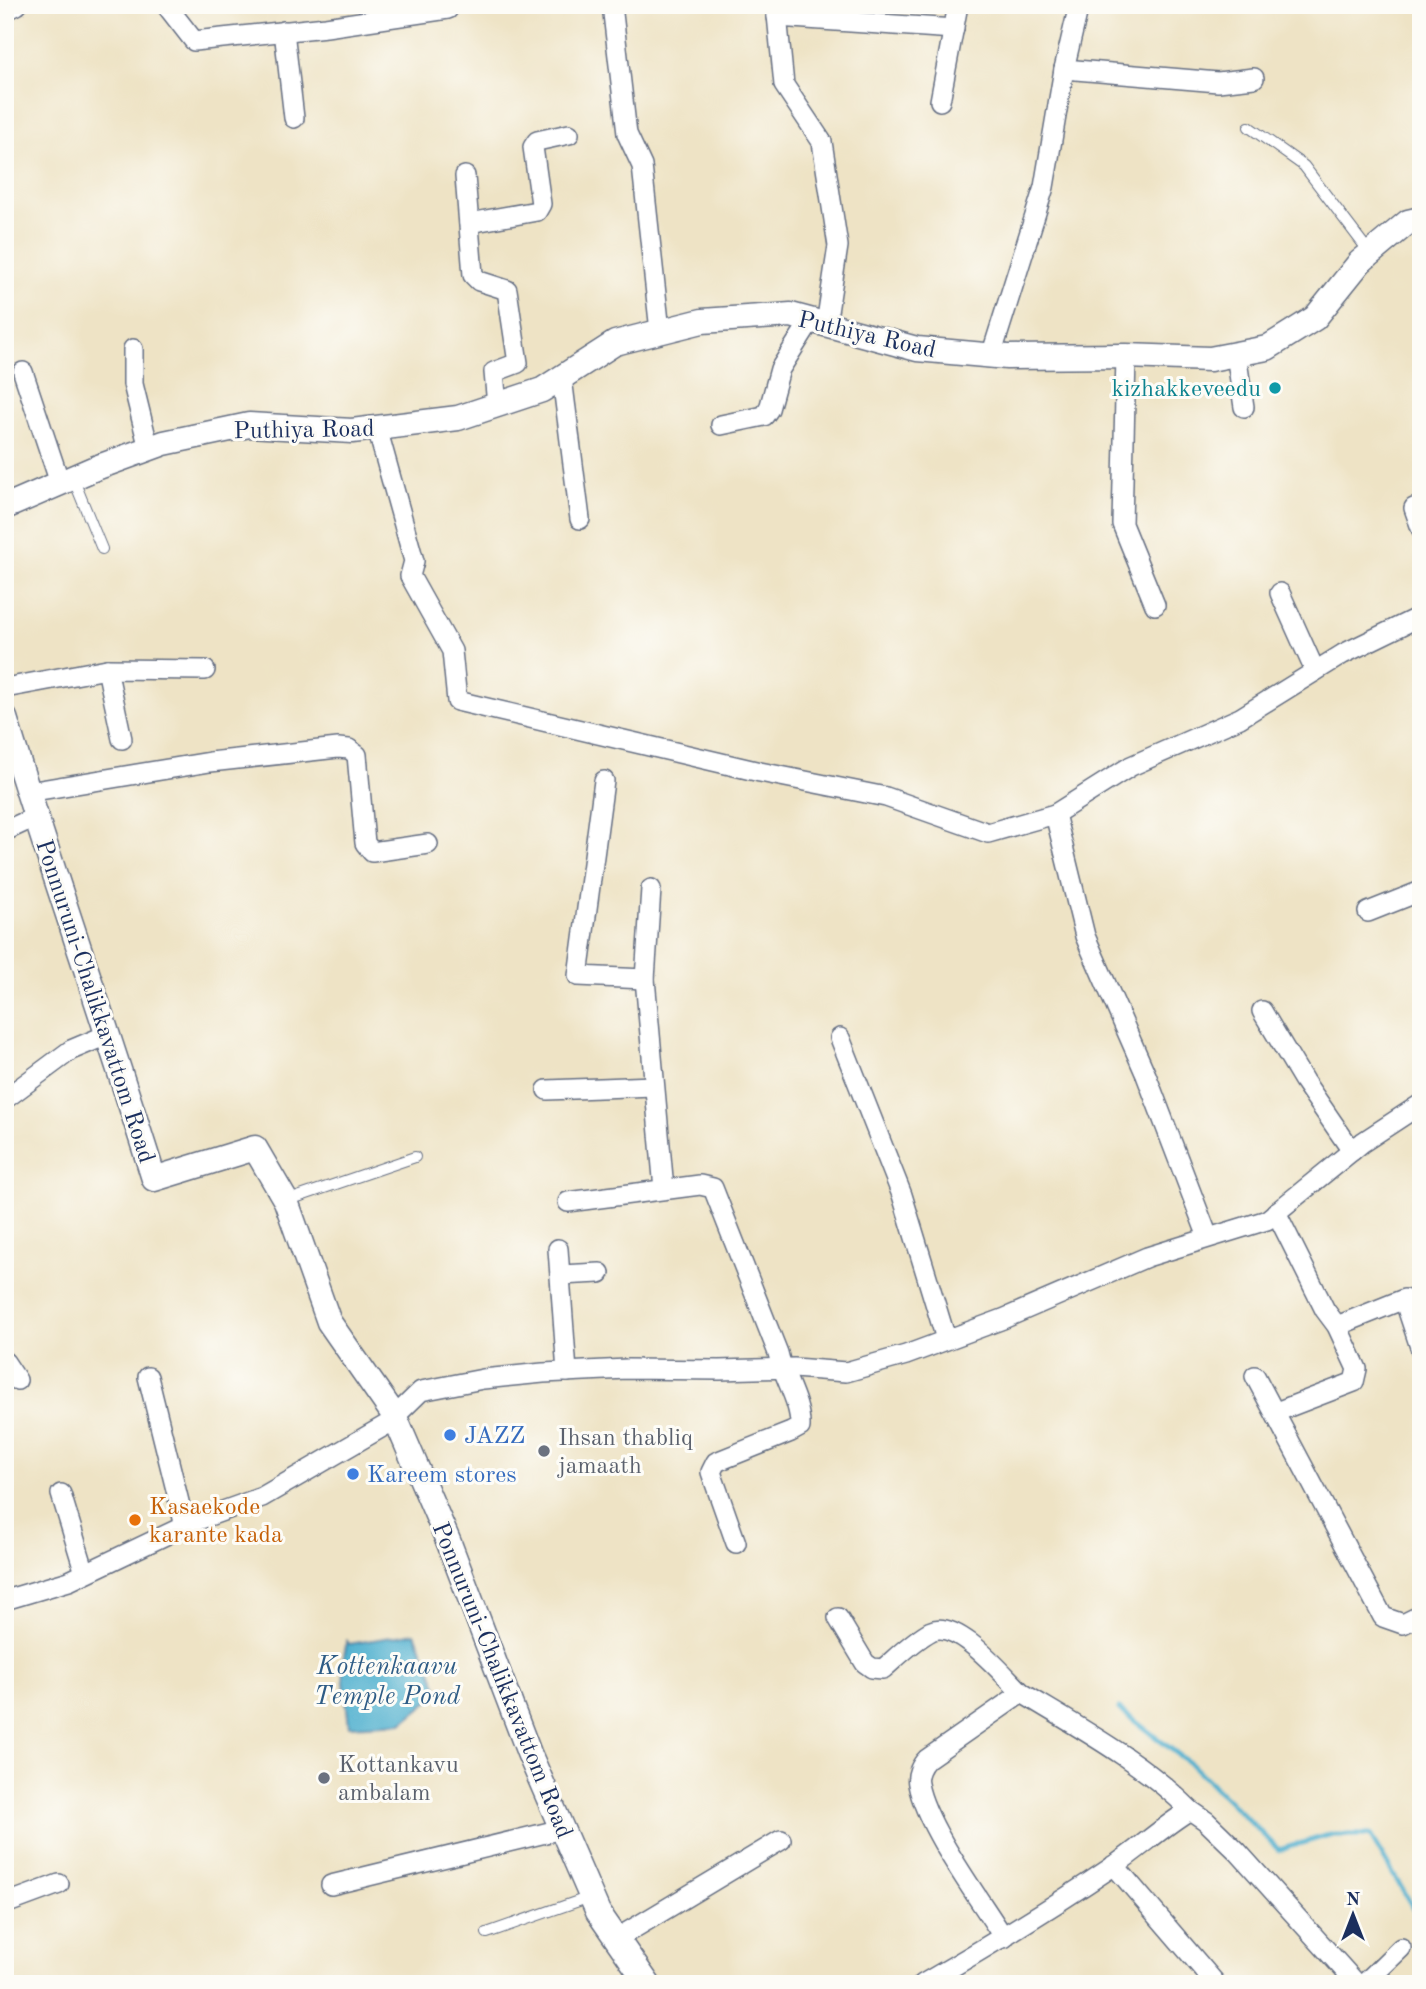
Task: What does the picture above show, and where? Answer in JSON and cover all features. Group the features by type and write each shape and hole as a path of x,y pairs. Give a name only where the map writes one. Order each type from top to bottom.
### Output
{"street":[{"path":"5,10 17,5"},
{"path":"166,5 194,41 447,9"},
{"path":"612,5 627,134 642,166 660,331"},
{"path":"940,101 958,5"},
{"path":"991,356 1044,187 1064,69 1079,5"},
{"path":"721,425 764,416 769,409 780,369 819,323 838,246 822,142 784,85 777,11 954,29"},
{"path":"284,31 294,118"},
{"path":"1064,69 1218,82 1254,78"},
{"path":"469,223 537,211 541,204 533,146 537,141 569,134"},
{"path":"465,176 474,275 479,281 508,290 518,363 494,372 497,406"},
{"name":"Puthiya Road","path":"5,507 164,443 249,425 352,431 458,418 542,390 615,343 702,321 791,315 917,349 991,356 1210,359 1267,348 1315,318 1360,262 1408,222 1421,219"},
{"path":"133,349 133,384 149,449"},
{"path":"1236,354 1244,407"},
{"path":"1126,356 1122,524 1155,605"},
{"path":"23,372 66,481"},
{"path":"562,378 580,519"},
{"path":"377,428 414,561 410,576 452,651 457,701 734,767 886,797 988,833 1055,814 1131,766 1240,718 1343,654 1421,616"},
{"path":"1413,508 1421,528"},
{"path":"1280,593 1315,671"},
{"path":"107,669 122,739"},
{"path":"5,688 107,669 205,670"},
{"name":"Ponnuruni-Chalikkavattom Road","path":"5,718 154,1179 255,1148 286,1201 329,1322 394,1415 449,1543 529,1753 598,1912 647,1984"},
{"path":"28,792 210,762 349,749 357,755 365,843 372,852 428,844"},
{"path":"604,781 578,976 645,979"},
{"path":"1055,814 1085,936 1146,1076 1208,1237"},
{"path":"5,831 35,817"},
{"path":"650,889 645,979 664,1189"},
{"path":"1368,912 1421,891"},
{"path":"1262,1011 1304,1081 1352,1151"},
{"path":"5,1099 71,1050 108,1034"},
{"path":"840,1038 902,1195 946,1339"},
{"path":"547,1090 654,1086"},
{"path":"5,1600 69,1581 185,1526 262,1497 386,1425 421,1391 483,1379 627,1368 781,1368 846,1372 906,1355 1003,1319 1147,1257 1267,1220 1352,1151 1421,1104"},
{"path":"568,1202 700,1185 713,1188 801,1417 800,1426 716,1462 710,1472 736,1543"},
{"path":"1276,1212 1357,1369 1354,1382 1276,1412"},
{"path":"558,1248 567,1372"},
{"path":"560,1275 600,1272"},
{"path":"1337,1326 1404,1299 1421,1350"},
{"path":"5,1362 17,1380"},
{"path":"1255,1376 1383,1617 1403,1625 1421,1615"},
{"path":"148,1377 185,1526"},
{"path":"61,1494 85,1573"},
{"path":"838,1618 865,1663 872,1668 883,1669 932,1630 944,1628 965,1638 1022,1693 1145,1770 1206,1821 1238,1852 1357,1984"},
{"path":"1004,1938 943,1840 931,1818 917,1781 927,1759 1022,1693"},
{"path":"923,1984 1004,1938 1114,1866 1167,1824 1190,1810"},
{"path":"331,1885 562,1829"},
{"path":"616,1939 781,1840"},
{"path":"1114,1866 1205,1980"},
{"path":"5,1904 59,1884"},
{"path":"1364,1984 1401,1948"}],"lane":[{"path":"1249,127 1304,166 1370,253"},
{"path":"66,481 102,549"},
{"path":"286,1201 415,1157"},
{"path":"487,1933 591,1897"}],"water":[{"name":"Kottenkaavu Temple Pond","path":"415,1633 440,1692 402,1723 349,1726 342,1665 347,1641 349,1644"}],"waterway":[{"path":"1119,1709 1192,1765 1279,1850 1329,1835 1370,1835 1421,1921"}],"place":[{"name":"kizhakkeveedu","path":"1275,388"},
{"name":"JAZZ","path":"450,1435"},
{"name":"Ihsan thabliq jamaath","path":"544,1451"},
{"name":"Kareem stores","path":"353,1474"},
{"name":"Kasaekode karante kada","path":"135,1520"},
{"name":"Kottankavu ambalam","path":"324,1778"}]}
